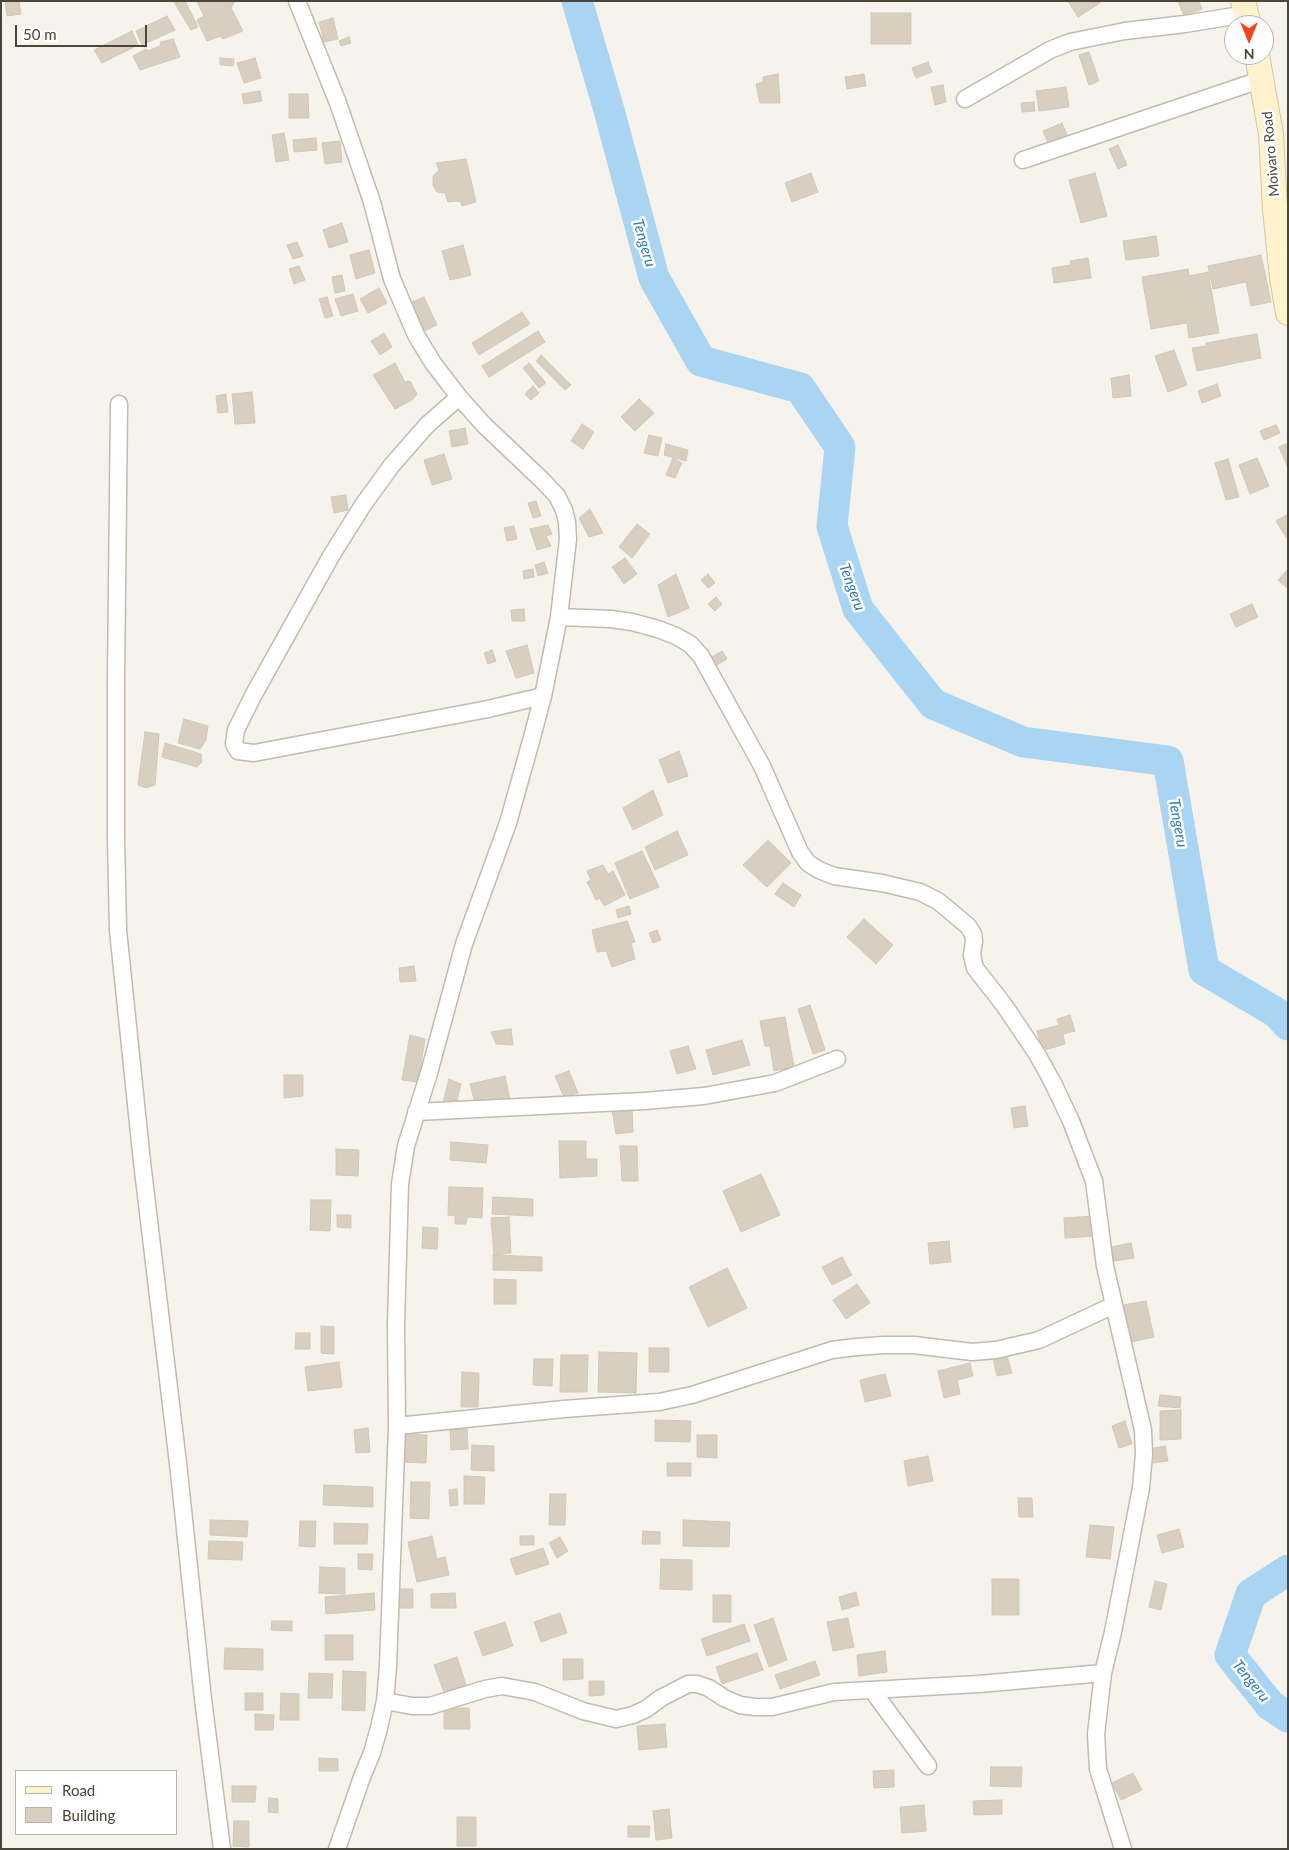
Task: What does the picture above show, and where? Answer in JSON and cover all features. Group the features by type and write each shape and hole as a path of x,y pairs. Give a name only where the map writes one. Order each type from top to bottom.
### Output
{"street":[{"path":"297,1 356,151 372,202 392,279 416,335 433,363 484,426 544,481 557,496 564,510 568,538 559,617 543,696 508,823 464,944 429,1073 406,1146 400,1184 396,1324 397,1426 389,1640 384,1701 372,1753 337,1849"},
{"path":"965,99 1050,50 1070,42 1125,31 1185,24 1246,13"},
{"name":"Moivaro Road","path":"1260,65 1271,134 1276,219 1282,278 1288,313"},
{"path":"1023,160 1263,79"},
{"path":"459,397 428,425 392,465 363,505 330,556 258,686 236,730 234,744 238,751 254,753 488,710 543,696"},
{"path":"119,404 116,678 118,930 142,1162 178,1463 196,1642 222,1849"},
{"path":"559,617 611,619 632,622 658,628 690,644 701,656 762,766 800,852 808,863 834,876 882,883 920,892 938,901 968,926 973,934 972,955 975,968 1004,1005 1031,1046 1053,1083 1071,1121 1094,1182 1105,1266 1144,1430 1141,1488 1135,1525 1103,1673 1097,1720 1096,1753 1098,1769 1123,1849"},
{"path":"416,1112 644,1101 704,1096 775,1083 837,1059"},
{"path":"397,1426 564,1409 660,1402 692,1395 832,1350 884,1344 914,1345 972,1352 996,1350 1039,1340 1114,1305"},
{"path":"384,1701 412,1706 430,1706 485,1689 502,1686 535,1692 583,1711 616,1719 633,1715 646,1709 661,1698 688,1684 697,1684 709,1688 724,1698 740,1705 755,1708 772,1707 834,1692 979,1684 1103,1673"},
{"path":"872,1690 928,1766"}],"building":[{"path":"19,1 21,14 7,16 5,2"},
{"path":"185,1 198,27 191,30 174,2"},
{"path":"197,1 234,1 231,8 243,31 223,39 221,36 207,41 197,20 204,16"},
{"path":"1068,1 1099,1 1100,3 1078,17"},
{"path":"1178,1 1199,1 1202,9 1184,16"},
{"path":"871,13 911,13 911,44 871,44"},
{"path":"167,16 175,30 142,45 136,31"},
{"path":"333,18 338,39 324,42 319,22"},
{"path":"132,31 138,45 102,63 94,50"},
{"path":"349,37 351,43 341,46 339,41"},
{"path":"173,39 180,57 140,70 133,56 146,49 148,51 160,46 161,42"},
{"path":"1089,52 1099,81 1089,85 1079,55"},
{"path":"220,58 234,59 233,66 220,65"},
{"path":"255,58 261,78 244,83 237,63"},
{"path":"928,62 932,72 916,78 912,68"},
{"path":"778,74 780,103 760,103 756,84 763,82 763,77"},
{"path":"864,74 866,86 847,89 845,77"},
{"path":"943,85 946,102 935,105 931,87"},
{"path":"1066,87 1069,107 1039,111 1036,91"},
{"path":"260,91 262,101 244,104 242,94"},
{"path":"289,94 308,94 309,118 289,118"},
{"path":"1034,102 1035,111 1022,112 1021,103"},
{"path":"1062,123 1070,142 1051,150 1043,131"},
{"path":"284,133 289,160 276,162 272,135"},
{"path":"316,138 317,150 294,152 293,140"},
{"path":"340,141 342,162 325,164 322,143"},
{"path":"1118,145 1127,165 1118,169 1109,149"},
{"path":"466,159 476,202 462,206 460,201 448,202 445,193 437,192 433,185 433,176 439,170 436,163"},
{"path":"811,173 818,192 792,202 785,183"},
{"path":"1095,173 1107,216 1081,223 1069,180"},
{"path":"342,223 348,242 329,248 323,230"},
{"path":"1156,236 1159,256 1126,260 1123,241"},
{"path":"297,242 303,256 293,259 287,245"},
{"path":"463,245 471,275 450,280 442,251"},
{"path":"369,250 375,273 356,279 350,255"},
{"path":"1261,255 1271,302 1251,306 1246,282 1213,289 1208,266"},
{"path":"1088,258 1091,278 1054,283 1052,268 1071,265 1070,261"},
{"path":"299,266 305,280 294,284 289,269"},
{"path":"1188,269 1189,276 1208,272 1219,333 1189,338 1187,323 1151,329 1142,277"},
{"path":"342,275 345,291 335,293 332,277"},
{"path":"379,288 387,303 368,313 360,299"},
{"path":"353,294 358,311 341,316 335,299"},
{"path":"327,297 333,316 325,318 319,299"},
{"path":"424,297 437,325 420,333 407,304"},
{"path":"522,312 530,324 479,355 472,343"},
{"path":"538,331 545,342 489,377 482,366"},
{"path":"384,333 392,347 380,355 371,341"},
{"path":"1257,334 1261,358 1197,371 1192,348 1206,346 1206,343"},
{"path":"1174,350 1187,385 1168,392 1155,356"},
{"path":"541,355 571,385 565,390 536,361"},
{"path":"395,363 405,382 410,381 417,394 412,400 395,409 373,375"},
{"path":"529,363 546,383 539,388 523,368"},
{"path":"1129,375 1131,396 1113,398 1111,378"},
{"path":"1217,384 1221,396 1202,403 1198,391"},
{"path":"533,386 539,393 531,400 525,394"},
{"path":"252,392 255,423 235,424 232,394"},
{"path":"226,394 228,412 218,413 216,396"},
{"path":"639,399 654,413 635,431 621,417"},
{"path":"582,424 594,432 583,449 571,441"},
{"path":"1276,425 1280,433 1264,440 1260,431"},
{"path":"465,428 468,444 452,447 449,431"},
{"path":"649,435 662,438 658,456 644,453"},
{"path":"1288,443 1288,468 1279,447"},
{"path":"666,444 688,450 686,461 664,455"},
{"path":"444,454 452,479 432,485 424,460"},
{"path":"673,458 682,463 675,478 666,475"},
{"path":"1257,458 1269,486 1250,494 1239,465"},
{"path":"1228,459 1239,497 1226,500 1215,463"},
{"path":"346,495 348,510 334,513 331,497"},
{"path":"536,501 541,516 533,518 528,503"},
{"path":"590,509 603,533 589,537 579,518"},
{"path":"1288,514 1288,540 1276,521"},
{"path":"637,524 650,534 632,558 619,547"},
{"path":"548,525 552,534 546,536 551,546 537,550 530,529"},
{"path":"514,526 517,539 507,541 504,528"},
{"path":"625,558 637,574 624,584 612,567"},
{"path":"544,562 548,573 538,576 535,565"},
{"path":"533,569 534,577 524,579 523,571"},
{"path":"1288,569 1288,589 1278,580"},
{"path":"676,574 689,608 668,617 658,585"},
{"path":"708,574 715,583 708,588 701,580"},
{"path":"716,597 722,604 715,611 708,604"},
{"path":"1252,604 1258,617 1236,627 1230,614"},
{"path":"524,609 525,621 512,621 511,610"},
{"path":"527,645 534,673 516,678 506,651"},
{"path":"492,650 496,661 488,664 484,653"},
{"path":"722,651 727,659 717,665 712,657"},
{"path":"184,719 208,726 206,740 200,749 178,743"},
{"path":"145,732 159,734 155,785 146,788 138,785"},
{"path":"165,743 201,754 202,762 197,767 162,757"},
{"path":"679,751 688,776 668,783 659,760"},
{"path":"653,790 663,815 633,830 623,808"},
{"path":"677,831 688,855 655,870 645,847"},
{"path":"768,840 791,863 767,887 743,865"},
{"path":"642,851 659,887 630,899 615,863"},
{"path":"603,865 608,874 613,871 625,895 604,906 600,898 596,900 587,882 591,880 587,871"},
{"path":"783,883 801,895 794,907 775,894"},
{"path":"629,906 631,914 618,918 616,910"},
{"path":"864,919 893,945 876,964 847,937"},
{"path":"627,921 635,942 631,943 635,959 612,967 606,951 597,952 592,930"},
{"path":"657,930 661,940 653,943 649,933"},
{"path":"414,966 416,981 400,982 399,968"},
{"path":"810,1005 825,1050 813,1054 798,1009"},
{"path":"1070,1015 1075,1031 1063,1034 1065,1044 1042,1051 1037,1031 1059,1025 1057,1019"},
{"path":"785,1017 794,1067 774,1071 770,1046 765,1046 760,1021"},
{"path":"511,1029 513,1045 496,1044 491,1032"},
{"path":"410,1035 425,1039 418,1082 402,1080"},
{"path":"742,1040 750,1065 713,1075 706,1050"},
{"path":"688,1046 696,1069 677,1074 670,1051"},
{"path":"569,1071 578,1093 564,1097 555,1076"},
{"path":"284,1075 303,1075 303,1096 284,1098"},
{"path":"505,1076 510,1100 476,1107 470,1084"},
{"path":"449,1079 461,1084 455,1109 442,1107"},
{"path":"1025,1106 1028,1126 1014,1128 1011,1108"},
{"path":"632,1108 633,1132 616,1134 612,1110"},
{"path":"559,1141 586,1141 586,1159 597,1159 597,1176 560,1178"},
{"path":"451,1142 488,1145 486,1163 450,1160"},
{"path":"620,1146 637,1146 638,1181 622,1181"},
{"path":"336,1149 359,1150 358,1176 336,1175"},
{"path":"761,1174 780,1215 741,1232 723,1191"},
{"path":"449,1187 483,1188 482,1218 467,1217 466,1224 455,1224 455,1216 448,1215"},
{"path":"493,1197 533,1199 533,1216 492,1214"},
{"path":"311,1200 331,1200 330,1231 310,1230"},
{"path":"337,1215 351,1215 351,1228 337,1227"},
{"path":"1096,1216 1097,1236 1065,1238 1064,1218"},
{"path":"509,1217 511,1253 494,1255 491,1218"},
{"path":"423,1227 438,1228 437,1249 422,1248"},
{"path":"949,1241 951,1262 930,1264 928,1243"},
{"path":"1131,1243 1134,1258 1114,1261 1111,1247"},
{"path":"493,1255 542,1257 542,1271 493,1270"},
{"path":"842,1257 852,1275 832,1285 822,1267"},
{"path":"727,1268 747,1308 708,1327 689,1287"},
{"path":"494,1279 516,1280 516,1304 494,1304"},
{"path":"857,1284 870,1303 846,1319 833,1300"},
{"path":"1146,1301 1154,1337 1131,1342 1123,1305"},
{"path":"321,1326 334,1327 334,1354 321,1353"},
{"path":"296,1333 310,1333 310,1349 295,1349"},
{"path":"649,1348 669,1348 669,1372 649,1372"},
{"path":"599,1352 637,1353 636,1393 598,1392"},
{"path":"561,1355 588,1355 587,1392 560,1392"},
{"path":"1007,1356 1012,1373 997,1376 993,1359"},
{"path":"534,1359 553,1359 552,1386 533,1385"},
{"path":"339,1362 342,1387 308,1391 305,1367"},
{"path":"970,1363 973,1376 957,1380 960,1394 944,1398 938,1371"},
{"path":"462,1372 479,1373 478,1407 461,1407"},
{"path":"885,1374 891,1396 865,1402 860,1380"},
{"path":"1160,1395 1181,1397 1180,1408 1158,1406"},
{"path":"1181,1410 1181,1439 1160,1440 1160,1411"},
{"path":"655,1420 691,1421 690,1442 655,1441"},
{"path":"1125,1421 1132,1444 1119,1448 1112,1426"},
{"path":"368,1428 370,1452 356,1453 354,1430"},
{"path":"467,1429 468,1449 451,1450 450,1430"},
{"path":"404,1434 427,1435 426,1463 403,1462"},
{"path":"697,1435 717,1435 717,1458 697,1457"},
{"path":"472,1445 494,1446 494,1471 471,1470"},
{"path":"1165,1446 1168,1461 1152,1463 1149,1449"},
{"path":"928,1456 933,1481 908,1486 904,1461"},
{"path":"667,1463 691,1463 691,1476 667,1476"},
{"path":"464,1476 485,1477 484,1504 464,1504"},
{"path":"411,1482 430,1482 429,1519 410,1518"},
{"path":"324,1485 373,1487 373,1507 323,1505"},
{"path":"457,1489 458,1505 450,1506 449,1490"},
{"path":"550,1494 566,1494 565,1525 549,1525"},
{"path":"1018,1498 1032,1498 1033,1517 1019,1517"},
{"path":"210,1520 248,1521 247,1537 210,1535"},
{"path":"683,1520 730,1522 729,1547 683,1546"},
{"path":"300,1521 316,1521 315,1547 299,1546"},
{"path":"334,1523 368,1524 367,1544 334,1544"},
{"path":"1090,1525 1114,1527 1110,1559 1086,1557"},
{"path":"1179,1529 1184,1547 1162,1553 1157,1535"},
{"path":"643,1531 660,1532 660,1544 642,1544"},
{"path":"432,1536 437,1559 445,1557 449,1575 417,1582 408,1542"},
{"path":"520,1536 534,1536 534,1545 520,1545"},
{"path":"560,1537 568,1551 557,1558 549,1543"},
{"path":"209,1541 243,1542 242,1560 208,1559"},
{"path":"543,1548 549,1564 516,1575 510,1559"},
{"path":"358,1554 373,1554 372,1570 358,1569"},
{"path":"661,1559 692,1560 692,1590 660,1589"},
{"path":"320,1567 345,1568 345,1594 319,1593"},
{"path":"992,1579 1019,1579 1019,1615 992,1615"},
{"path":"1155,1581 1167,1584 1161,1610 1149,1607"},
{"path":"399,1589 413,1589 413,1608 400,1608"},
{"path":"856,1592 859,1605 842,1610 839,1597"},
{"path":"374,1593 375,1610 326,1614 325,1597"},
{"path":"455,1593 456,1608 431,1608 431,1594"},
{"path":"713,1595 731,1595 731,1622 713,1622"},
{"path":"560,1613 567,1633 541,1642 534,1622"},
{"path":"773,1618 787,1660 769,1667 754,1625"},
{"path":"848,1618 854,1647 833,1651 827,1622"},
{"path":"272,1621 292,1621 292,1631 271,1630"},
{"path":"505,1622 513,1646 483,1656 474,1632"},
{"path":"744,1624 750,1641 707,1656 701,1639"},
{"path":"325,1635 353,1635 353,1660 325,1660"},
{"path":"225,1648 263,1649 263,1670 224,1669"},
{"path":"885,1651 887,1672 859,1676 857,1655"},
{"path":"757,1653 763,1670 722,1684 716,1667"},
{"path":"457,1657 466,1685 444,1692 434,1665"},
{"path":"563,1659 583,1659 583,1679 563,1680"},
{"path":"815,1661 820,1675 780,1689 775,1675"},
{"path":"343,1671 366,1672 365,1711 342,1710"},
{"path":"309,1673 333,1674 332,1698 308,1698"},
{"path":"589,1681 604,1681 604,1695 589,1696"},
{"path":"245,1693 263,1693 263,1710 245,1710"},
{"path":"281,1693 299,1694 299,1720 280,1720"},
{"path":"444,1708 469,1708 470,1729 444,1729"},
{"path":"255,1714 274,1715 273,1730 255,1730"},
{"path":"665,1724 667,1747 639,1750 637,1726"},
{"path":"319,1758 338,1759 338,1771 319,1771"},
{"path":"991,1767 1022,1767 1021,1787 990,1786"},
{"path":"894,1770 894,1787 874,1788 873,1771"},
{"path":"1133,1773 1142,1790 1121,1800 1112,1783"},
{"path":"232,1786 256,1786 255,1802 232,1802"},
{"path":"269,1798 278,1799 278,1813 268,1812"},
{"path":"1002,1800 1002,1814 974,1815 973,1801"},
{"path":"924,1805 926,1831 902,1833 900,1807"},
{"path":"669,1809 672,1838 656,1840 653,1811"},
{"path":"457,1817 476,1817 476,1846 457,1846"},
{"path":"234,1821 249,1821 249,1847 233,1846"},
{"path":"628,1826 650,1826 649,1837 628,1837"}],"waterway":[{"name":"Tengeru","path":"577,1 609,110 654,278 701,361 800,388 840,447 832,526 858,609 933,704 1023,742 1168,761 1204,970 1277,1013 1288,1025"},
{"name":"Tengeru","path":"1288,1570 1251,1594 1230,1655 1270,1705 1288,1717"}]}
